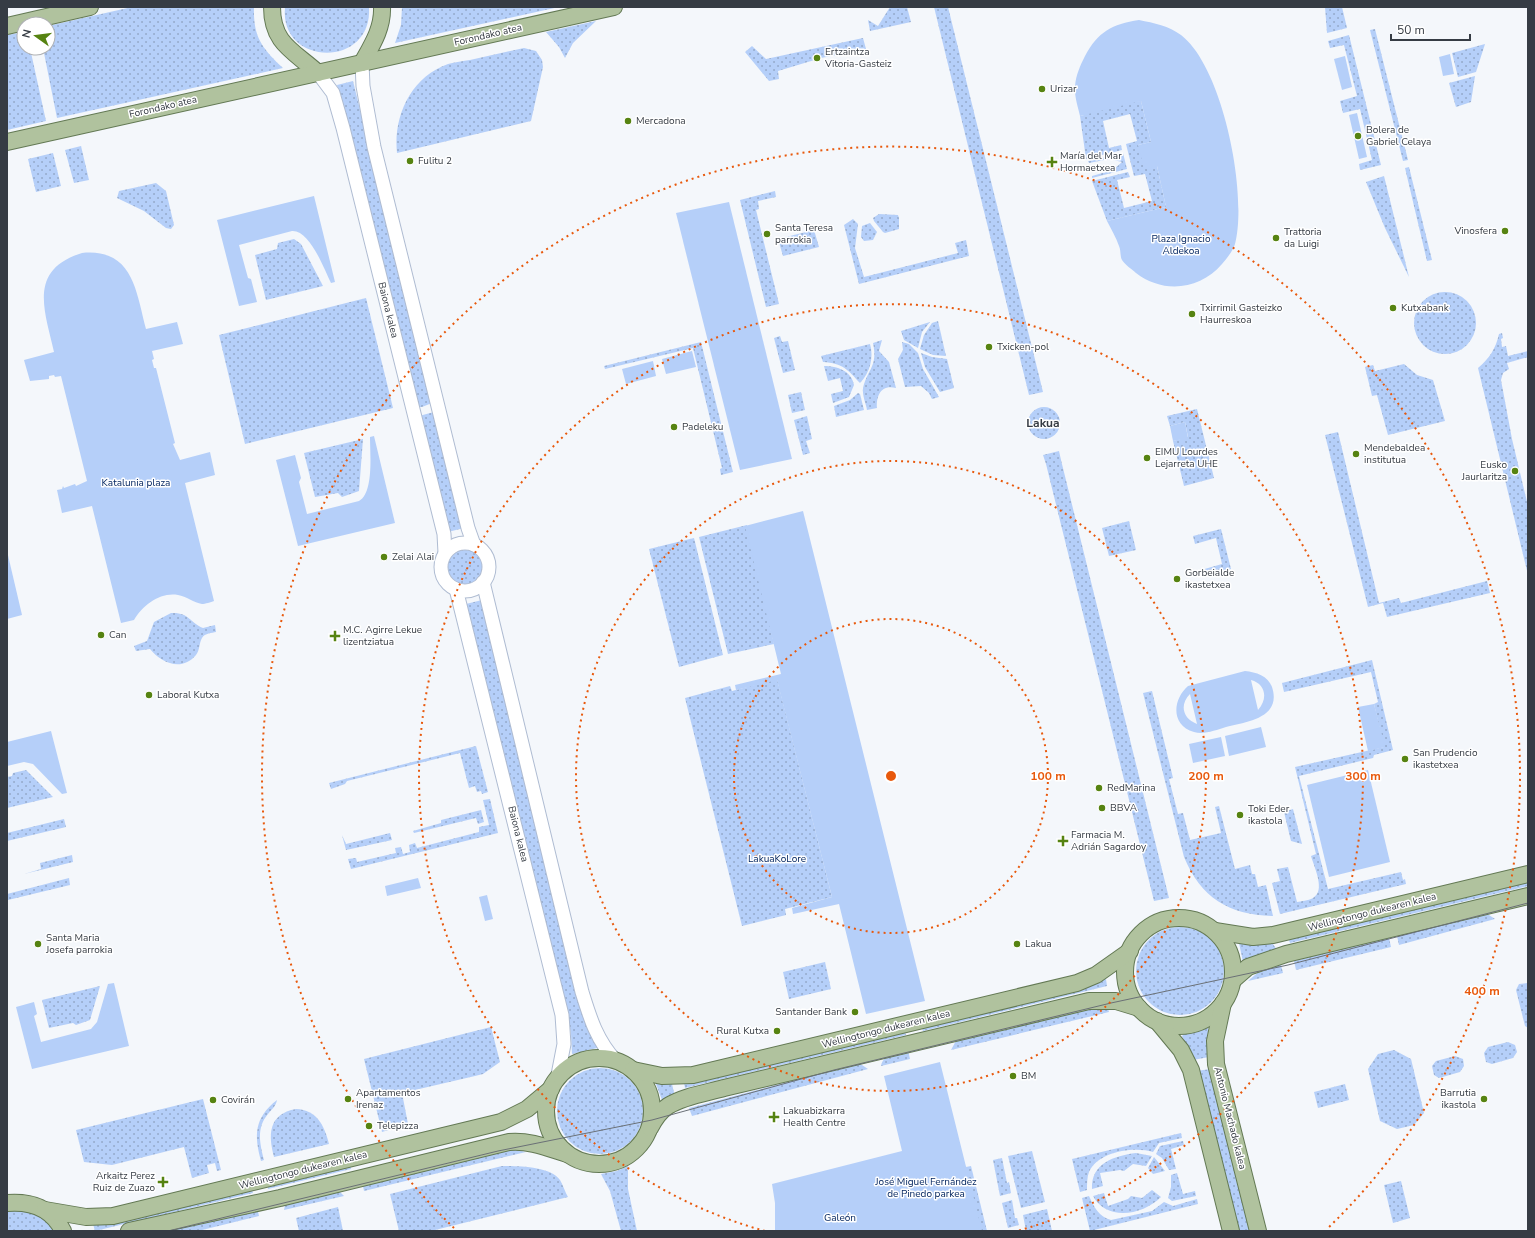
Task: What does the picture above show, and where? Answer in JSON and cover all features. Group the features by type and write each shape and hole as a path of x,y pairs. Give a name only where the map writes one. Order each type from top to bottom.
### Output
{"main road":[{"path":"7,26 90,7"},
{"path":"272,7 274,24 282,42 295,55 318,73"},
{"path":"362,63 378,33 382,19 382,7"},
{"name":"Forondako atea","path":"7,142 614,7"},
{"name":"Wellingtongo dukearen kalea","path":"1215,931 1253,937 1273,936 1528,874"},
{"name":"Wellingtongo dukearen kalea","path":"1233,980 1248,967 1286,954 1528,896"},
{"path":"1157,1021 1177,1026 1198,1022 1212,1014 1223,1003 1233,980 1231,957 1222,938 1215,931 1193,920 1170,918 1152,925 1144,931 1130,951 1126,967 1127,983 1132,998 1139,1008 1157,1021 1181,1050 1191,1070 1231,1231"},
{"name":"Wellingtongo dukearen kalea","path":"633,1070 662,1076 680,1077 768,1058 1076,983 1096,975 1130,951"},
{"name":"Wellingtongo dukearen kalea","path":"650,1128 667,1106 724,1088 1089,1001 1116,1001 1139,1008"},
{"name":"Antonio Machado kalea","path":"1223,1003 1215,1041 1216,1064 1258,1231"},
{"path":"588,1059 607,1059 616,1061 633,1070 644,1083 651,1098 652,1109 650,1128 641,1144 635,1151 618,1161 608,1164 589,1164 567,1154 554,1139 547,1119 546,1109 554,1084 570,1067 588,1059"},
{"name":"Wellingtongo dukearen kalea","path":"7,1203 30,1203 45,1210 86,1217 113,1216 501,1122 527,1108 554,1084"},
{"name":"Wellingtongo dukearen kalea","path":"129,1231 280,1198 509,1142 520,1141 533,1143 567,1154"},
{"path":"45,1210 53,1217 63,1231"}],"street":[{"path":"362,63 363,86 374,146 466,520 474,545"},
{"name":"Baiona kalea","path":"318,73 333,93 343,128 444,534 445,553"},
{"path":"461,543 474,545 482,551 488,561 487,573 483,582 473,589 456,589 447,582 443,576 441,563 445,553 450,548 461,543"},
{"path":"483,582 582,992 589,1016 600,1042 616,1061"},
{"name":"Baiona kalea","path":"456,589 562,1015 564,1044 554,1084"}],"green space":[{"path":"132,7 254,7 255,26 260,41 269,54 283,68 57,118 45,56 56,56 56,24"},
{"path":"285,7 369,7 366,27 357,42 343,50 326,53 310,50 296,41 287,27"},
{"path":"402,7 559,7 395,43 401,25"},
{"path":"890,7 907,7 911,22 870,31 868,20 878,26"},
{"path":"934,7 948,7 1043,392 1029,395"},
{"path":"1325,7 1342,7 1347,28 1327,33"},
{"name":"Plaza Ignacio Aldekoa","path":"1139,20 1171,29 1181,35 1196,51 1209,74 1220,102 1229,133 1235,164 1238,195 1238,222 1234,247 1222,264 1213,273 1192,284 1181,286 1169,286 1147,280 1123,262 1118,243 1107,221 1166,207 1157,166 1144,169 1138,145 1151,142 1141,101 1080,116 1076,97 1075,86 1078,71 1085,56 1095,41 1107,30 1113,27"},
{"path":"596,21 573,43 565,58 559,47 546,32"},
{"path":"1375,29 1408,160 1403,161 1370,30"},
{"path":"16,33 16,56 32,56 46,121 7,130 7,35"},
{"path":"1349,35 1381,165 1360,170 1359,164 1372,160 1360,109 1343,113 1340,101 1357,96 1344,45 1330,48 1328,41"},
{"path":"863,38 866,49 821,58 778,71 779,79 769,81 745,52 752,46 766,59"},
{"path":"1485,44 1476,72 1458,77 1452,53"},
{"path":"524,48 536,51 542,60 543,67 531,121 397,153 398,125 402,112 407,100 424,78 435,70 448,64"},
{"path":"1450,54 1454,74 1443,76 1439,57"},
{"path":"1345,56 1352,87 1342,90 1334,59"},
{"path":"1475,76 1471,102 1456,107 1449,83"},
{"path":"353,81 432,403 422,407 417,407 337,85"},
{"path":"1141,101 1151,142 1138,145 1157,166 1166,207 1107,221 1092,181 1128,172 1130,177 1117,180 1124,208 1152,201 1145,174 1134,176 1126,144 1137,141 1130,114 1103,121 1109,148 1121,145 1122,150 1086,159 1080,116 1084,115 1084,104"},
{"name":"Bolera de Gabriel Celaya","path":"1357,113 1367,157 1359,159 1349,115"},
{"path":"81,146 89,180 74,183 65,150"},
{"path":"53,153 61,186 36,192 28,159"},
{"path":"1123,153 1127,169 1092,178 1092,176 1113,170 1122,162 1109,159 1089,163 1088,161"},
{"path":"1409,167 1432,260 1427,261 1405,168"},
{"path":"1384,176 1409,277 1385,228 1366,182"},
{"path":"156,183 166,191 174,225 171,229 166,228 144,211 117,198 119,191"},
{"path":"775,191 776,197 758,201 759,209 756,210 779,304 766,307 740,200"},
{"path":"314,196 335,282 331,283 316,251 305,237 299,232 292,231 239,245 248,278 251,279 257,302 239,306 217,220"},
{"path":"729,202 792,459 740,470 676,213"},
{"path":"879,214 898,215 899,229 885,233 883,232 873,218"},
{"path":"853,219 858,224 855,248 864,277 958,253 955,243 966,240 969,256 859,284 844,225"},
{"path":"870,223 877,232 873,240 864,241 861,237 862,226"},
{"path":"814,230 819,247 783,256 778,239"},
{"path":"294,239 301,244 323,286 266,300 255,255 277,249 278,243"},
{"name":"Katalunia plaza","path":"82,253 99,253 112,257 122,265 135,287 146,329 177,322 183,344 152,351 154,359 152,360 154,368 156,368 175,443 173,444 180,460 210,452 215,475 185,483 214,601 202,604 178,595 165,596 147,605 134,620 121,623 92,506 62,513 57,490 62,489 63,486 64,488 75,484 76,486 87,481 61,376 55,377 54,375 49,376 49,379 30,381 24,360 54,352 44,307 44,294 47,281 53,270 65,260"},
{"path":"1439,292 1451,292 1467,301 1474,311 1476,323 1474,335 1467,345 1451,354 1439,354 1428,349 1419,340 1414,329 1414,317 1419,306 1428,297"},
{"path":"366,298 393,408 245,444 219,335"},
{"path":"938,321 946,356 933,355 920,349 924,335 932,323"},
{"path":"930,322 922,332 918,348 904,340 901,331"},
{"name":"Eusko Jaurlaritza","path":"1502,333 1502,347 1506,346 1508,356 1528,351 1528,357 1507,363 1509,369 1503,373 1501,380 1512,439 1528,506 1528,575 1478,368 1489,357 1494,349 1499,334"},
{"path":"780,336 782,342 788,341 795,370 783,373 774,338"},
{"path":"882,340 879,351 889,362 896,388 891,387 883,389 877,399 877,408 867,410 863,388 873,363 873,343"},
{"path":"701,342 733,472 721,475 720,469 722,468 693,348 605,369 604,366"},
{"path":"902,342 909,344 918,353 923,369 939,397 932,399 929,393 921,386 905,387 898,359 903,350"},
{"path":"870,344 872,354 869,370 860,383 844,368 836,364 823,362 821,356"},
{"path":"692,351 696,367 666,374 662,359"},
{"path":"921,353 932,357 947,359 954,388 940,392 925,367"},
{"path":"653,361 656,376 626,384 622,369"},
{"path":"1404,364 1417,375 1433,380 1445,421 1388,435 1377,395 1372,396 1365,367 1373,365 1375,371"},
{"path":"824,366 839,368 850,376 854,385 849,397 833,403 831,394 843,391 840,378 828,381"},
{"path":"801,392 805,410 792,413 788,395"},
{"path":"858,393 860,394 864,410 836,417 834,406 850,400"},
{"path":"1041,407 1047,407 1057,414 1060,423 1059,429 1053,436 1047,439 1041,439 1031,432 1028,426 1028,420 1035,410"},
{"path":"1197,409 1214,478 1184,486 1173,441 1188,437 1185,422 1170,426 1167,416"},
{"path":"434,412 464,528 448,532 419,416"},
{"path":"807,416 812,439 806,441 810,453 803,455 794,420"},
{"path":"1185,422 1188,438 1173,441 1170,426"},
{"path":"1338,432 1379,603 1399,598 1401,603 1487,581 1490,593 1387,617 1383,603 1368,607 1325,435"},
{"path":"374,436 395,523 298,546 276,460 295,455 301,478 299,482 307,514 359,501 364,497 367,490 370,472 370,437"},
{"path":"363,439 359,491 342,497 338,493 315,497 304,453"},
{"path":"1059,451 1169,898 1154,901 1043,455"},
{"path":"803,511 925,1001 866,1014 839,904 793,914 792,908 832,897 777,680 736,690 735,685 781,674 745,526"},
{"path":"1129,521 1136,550 1109,556 1102,528"},
{"path":"747,525 774,644 728,654 699,537"},
{"path":"1221,529 1231,569 1202,577 1201,570 1222,564 1216,538 1195,544 1193,536"},
{"path":"694,538 723,655 679,667 649,549"},
{"path":"462,550 468,550 472,551 479,557 482,567 481,574 475,581 468,584 462,584 458,583 451,577 448,570 448,564 449,560 455,553"},
{"path":"7,551 22,615 7,619"},
{"path":"482,600 597,1046 597,1048 572,1054 571,1034 566,1005 466,604"},
{"path":"171,613 182,614 203,628 215,625 216,632 203,636 196,655 184,663 172,664 166,662 150,649 136,651 134,646 147,641 154,622"},
{"path":"1372,660 1393,750 1374,755 1373,758 1299,776 1328,889 1401,872 1403,880 1405,879 1406,884 1280,914 1272,883 1280,881 1277,869 1288,867 1297,902 1313,898 1319,890 1318,878 1311,856 1316,854 1295,767 1384,747 1374,704 1378,702 1371,672 1284,692 1282,683"},
{"path":"1245,671 1265,677 1272,687 1274,697 1272,706 1261,717 1210,732 1198,733 1186,729 1181,724 1176,711 1179,698 1188,686","holes":["1251,680 1260,685 1264,692 1263,701 1258,710","1190,694 1197,724 1188,719 1184,711 1184,703"]},
{"name":"LakuaKoLore","path":"777,679 832,897 785,909 786,915 742,926 685,698 730,686 732,691"},
{"path":"1152,691 1173,778 1169,779 1178,814 1183,813 1190,840 1221,833 1215,807 1219,806 1235,869 1250,865 1252,874 1255,874 1258,887 1266,885 1273,916 1243,912 1218,902 1199,883 1191,871 1184,857 1143,693"},
{"path":"1374,704 1385,747 1368,751 1358,707"},
{"path":"1261,727 1266,747 1229,756 1225,736"},
{"path":"51,731 67,793 62,794 33,764 24,762 7,766 7,742"},
{"path":"1221,737 1225,756 1193,763 1189,744"},
{"path":"476,746 488,792 482,794 481,791 477,792 475,786 469,788 460,753 347,781 345,784 331,789 329,783"},
{"path":"26,770 53,797 7,808 7,777 12,776 13,773"},
{"path":"1368,770 1390,862 1329,877 1307,785"},
{"path":"490,799 498,833 351,869 348,859 356,858 357,862 396,853 395,848 401,847 403,854 410,852 409,845 415,843 417,848 479,832 479,827 489,825 483,800"},
{"path":"1293,809 1302,844 1291,841 1284,812"},
{"path":"481,810 484,822 478,824 476,818 414,833 413,831 441,823 441,820"},
{"path":"64,819 66,827 7,841 7,833"},
{"path":"390,833 392,840 346,850 342,835 346,844"},
{"path":"72,855 73,862 24,874 41,869 40,863"},
{"path":"69,878 70,885 8,900 7,902 7,894"},
{"path":"418,878 421,888 387,896 385,886"},
{"path":"1528,878 1528,886 1290,943 1288,937"},
{"path":"487,895 493,919 485,921 479,897"},
{"path":"1486,913 1495,919 1399,945 1397,936"},
{"path":"1180,927 1197,931 1211,940 1220,954 1224,971 1220,988 1211,1002 1197,1011 1180,1015 1163,1011 1149,1002 1140,988 1136,971 1140,954 1149,940 1163,931"},
{"path":"1389,938 1391,947 1296,970 1294,961"},
{"path":"1271,941 1277,950 1243,962 1239,943 1253,944"},
{"path":"825,962 831,989 789,999 783,972"},
{"path":"1281,965 1283,973 1248,981 1262,969"},
{"path":"1106,979 1107,986 923,1031 921,1026 1094,983"},
{"path":"114,983 129,1046 32,1069 16,1007 34,1002 37,1014 34,1016 41,1042 91,1029 97,1022 108,984"},
{"path":"1528,983 1528,1028 1525,1026 1516,990 1519,984"},
{"path":"100,986 90,1020 76,1025 73,1023 49,1028 42,1000"},
{"path":"1085,1008 1108,1009 1109,1012 951,1050 957,1039"},
{"path":"491,1027 500,1062 483,1074 402,1093 408,1124 382,1132 364,1059"},
{"path":"1208,1027 1209,1057 1193,1060 1182,1036 1184,1034"},
{"path":"904,1030 906,1035 685,1088 684,1083"},
{"path":"1508,1042 1515,1045 1517,1052 1513,1058 1492,1064 1486,1062 1484,1053 1488,1047"},
{"path":"908,1050 910,1059 881,1066 882,1062 888,1056"},
{"path":"1394,1050 1411,1059 1424,1113 1414,1125 1397,1129 1380,1121 1368,1069 1378,1054"},
{"path":"1455,1056 1463,1059 1464,1066 1460,1072 1439,1078 1434,1075 1432,1066 1436,1061"},
{"name":"José Miguel Fernández de Pinedo parkea","path":"940,1062 982,1231 775,1231 775,1203 772,1184 902,1151 884,1076"},
{"path":"859,1063 868,1069 692,1116 689,1108"},
{"path":"600,1068 617,1071 631,1080 640,1094 643,1111 640,1128 631,1142 617,1151 600,1154 583,1151 569,1142 560,1128 557,1111 560,1094 569,1080 583,1071"},
{"path":"1211,1069 1252,1231 1236,1231 1196,1071"},
{"path":"656,1084 672,1084 675,1097 662,1100"},
{"path":"1345,1084 1349,1100 1318,1108 1314,1092"},
{"path":"203,1099 221,1170 217,1171 215,1163 207,1165 209,1173 192,1178 184,1147 112,1165 84,1162 76,1130"},
{"path":"277,1100 275,1106 264,1119 260,1130 260,1142 264,1160 261,1161 257,1143 260,1120 269,1107"},
{"path":"296,1109 309,1112 318,1120 325,1131 329,1144 274,1157 271,1141 272,1127 280,1116"},
{"path":"1181,1133 1182,1138 1159,1143 1153,1152 1145,1150 1127,1150 1108,1155 1100,1159 1089,1172 1087,1178 1087,1190 1080,1192 1072,1159"},
{"path":"1183,1141 1184,1145 1171,1149 1176,1169 1169,1170 1162,1158 1156,1154 1160,1146"},
{"path":"508,1148 526,1152 364,1191 362,1181"},
{"path":"1032,1151 1045,1202 1021,1208 1008,1156"},
{"path":"1136,1153 1152,1156 1146,1166 1133,1164 1124,1171 1120,1170 1100,1173 1103,1186 1092,1189 1095,1173 1105,1162 1120,1156"},
{"path":"1154,1157 1165,1171 1153,1174 1148,1168"},
{"path":"1002,1158 1007,1183 1009,1182 1011,1193 1000,1196 993,1160"},
{"path":"350,1164 351,1169 268,1189 267,1183"},
{"path":"502,1166 541,1169 549,1172 560,1180 568,1197 431,1231 399,1231 390,1194"},
{"path":"628,1166 628,1189 637,1231 621,1231 610,1191 601,1174 617,1171"},
{"path":"971,1166 987,1231 956,1231 966,1167"},
{"path":"1177,1173 1183,1194 1195,1191 1196,1196 1172,1201 1168,1198 1171,1187 1171,1175"},
{"path":"1401,1181 1410,1218 1393,1223 1384,1185"},
{"path":"251,1188 253,1193 95,1231 93,1224"},
{"path":"1152,1190 1161,1197 1145,1208 1126,1213 1107,1210 1099,1204 1093,1196 1104,1193 1108,1206 1128,1199 1131,1196 1142,1198"},
{"path":"339,1191 344,1196 284,1210 286,1201"},
{"path":"1089,1196 1100,1214 1111,1220 1152,1211 1164,1202 1173,1206 1197,1199 1198,1204 1090,1231 1082,1198"},
{"path":"1012,1200 1015,1218 1017,1218 1019,1225 1008,1228 1002,1203"},
{"path":"257,1207 259,1216 198,1231 160,1231"},
{"path":"338,1207 343,1231 299,1231 296,1218"},
{"path":"15,1208 40,1214 56,1231 7,1231 7,1210"},
{"path":"1047,1209 1052,1231 1026,1231 1023,1215"}],"tram line":[{"path":"168,1231 498,1151 652,1120 834,1070 1111,1003 1288,965 1528,903"}],"place":[{"name":"Ertzaintza Vitoria-Gasteiz","path":"817,58"},
{"name":"Urizar","path":"1042,89"},
{"name":"Mercadona","path":"628,121"},
{"name":"Bolera de Gabriel Celaya","path":"1358,136"},
{"name":"Fulitu 2","path":"410,161"},
{"name":"María del Mar Hormaetxea","path":"1052,162"},
{"name":"Vinosfera","path":"1505,231"},
{"name":"Santa Teresa parrokia","path":"767,234"},
{"name":"Trattoria da Luigi","path":"1276,238"},
{"name":"Kutxabank","path":"1393,308"},
{"name":"Txirrimil Gasteizko Haurreskoa","path":"1192,314"},
{"name":"Txicken-pol","path":"989,347"},
{"name":"Padeleku","path":"674,427"},
{"name":"Mendebaldea institutua","path":"1356,454"},
{"name":"EIMU Lourdes Lejarreta UHE","path":"1147,458"},
{"name":"Eusko Jaurlaritza","path":"1515,471"},
{"name":"Zelai Alai","path":"384,557"},
{"name":"Gorbeialde ikastetxea","path":"1177,579"},
{"name":"Can","path":"101,635"},
{"name":"M.C. Agirre Lekue lizentziatua","path":"335,636"},
{"name":"Laboral Kutxa","path":"149,695"},
{"name":"San Prudencio ikastetxea","path":"1405,759"},
{"name":"RedMarina","path":"1099,788"},
{"name":"BBVA","path":"1102,808"},
{"name":"Toki Eder ikastola","path":"1240,815"},
{"name":"Farmacia M. Adrián Sagardoy","path":"1063,841"},
{"name":"Santa Maria Josefa parrokia","path":"38,944"},
{"name":"Lakua","path":"1017,944"},
{"name":"Santander Bank","path":"855,1012"},
{"name":"Rural Kutxa","path":"777,1031"},
{"name":"BM","path":"1013,1076"},
{"name":"Apartamentos Irenaz","path":"348,1099"},
{"name":"Barrutia ikastola","path":"1484,1099"},
{"name":"Covirán","path":"213,1100"},
{"name":"Lakuabizkarra Health Centre","path":"774,1117"},
{"name":"Telepizza","path":"369,1126"},
{"name":"Arkaitz Perez Ruiz de Zuazo","path":"163,1182"}],"district":[{"name":"Lakua","path":"1043,423"}],"park label":[{"name":"Galeón","path":"840,1218"}]}
